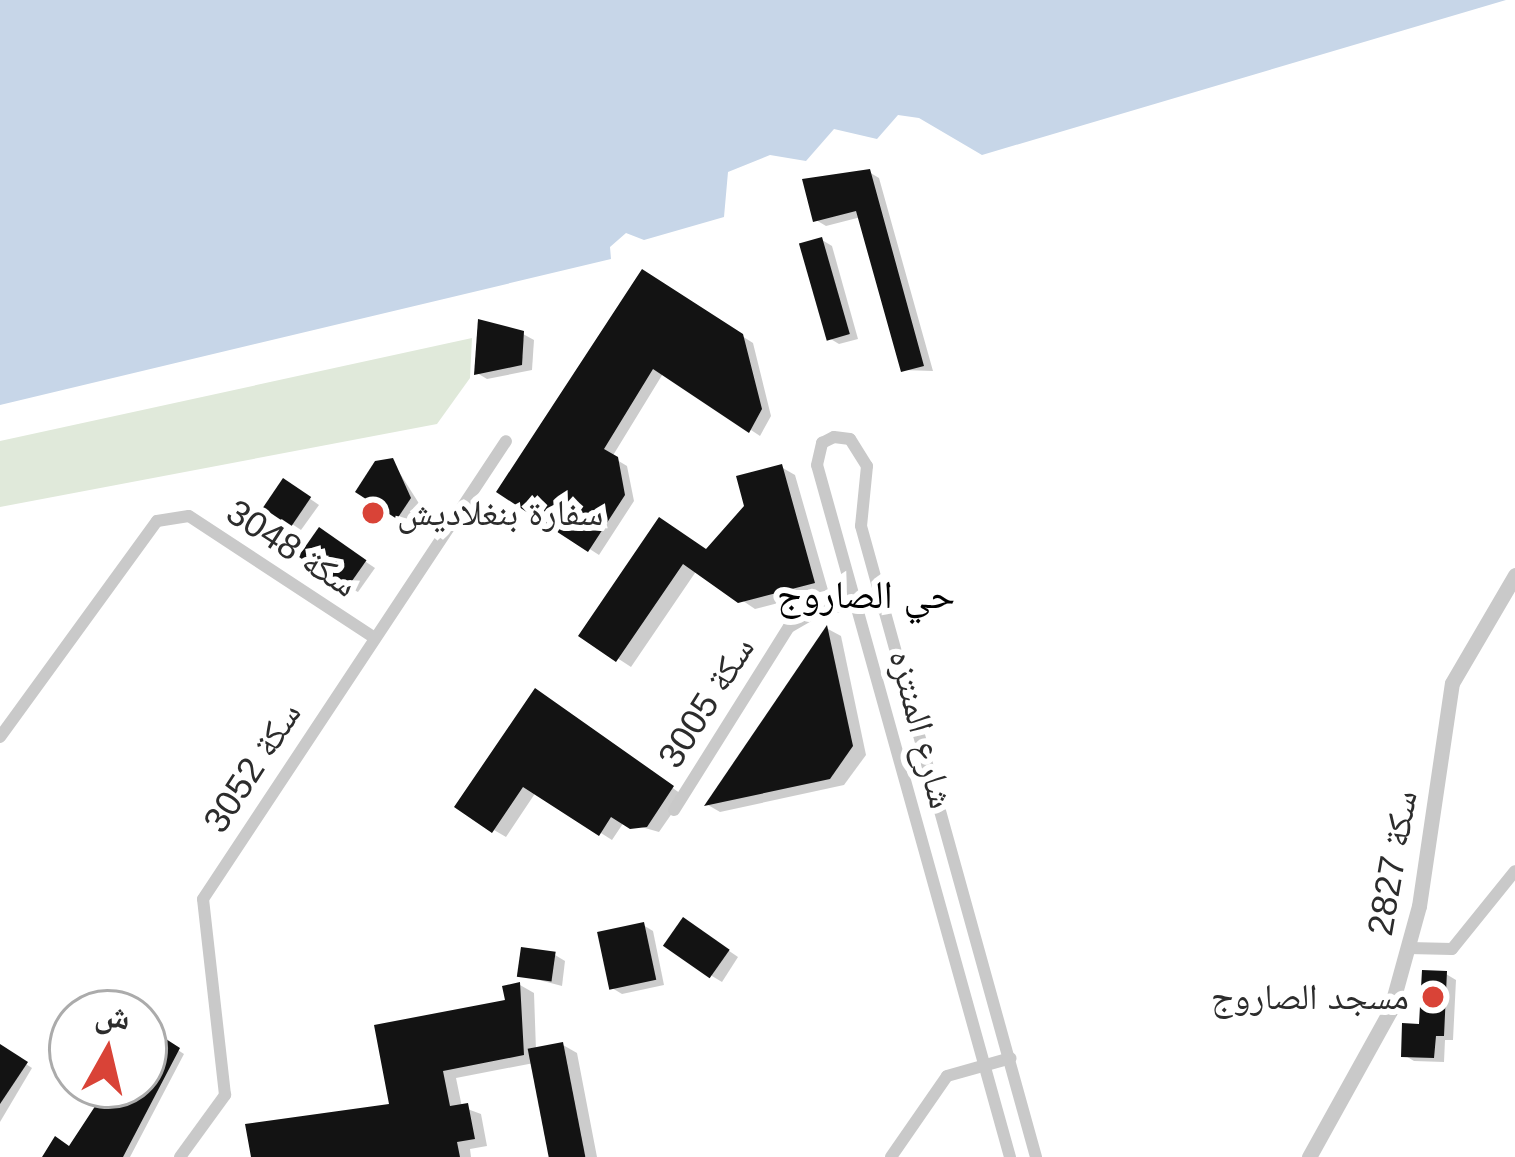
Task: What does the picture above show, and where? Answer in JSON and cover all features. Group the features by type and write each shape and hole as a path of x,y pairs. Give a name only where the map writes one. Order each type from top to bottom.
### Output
{"street":[{"name":"شارع المنتزه","path":"1010,1157 817,465 822,442 834,436 850,439 867,466 861,526 1036,1157"},
{"name":"سكة 3052","path":"180,1157 225,1095 203,899 506,441"},
{"name":"سكة 3048","path":"0,737 157,521 189,516 373,637"},
{"name":"سكة 2827","path":"1309,1157 1368,1058 1409,948 1452,683 1496,595 1515,575"},
{"path":"856,603 884,609"},
{"name":"سكة 3005","path":"674,810 789,627 819,610 856,603"},
{"path":"877,679 902,672"},
{"path":"1409,948 1452,949 1515,871"},
{"path":"891,1157 947,1076 1011,1058"}],"green space":[{"path":"472,338 470,378 437,424 0,507 0,441"}],"water":[{"path":"0,0 1506,0 982,155 919,118 898,115 877,139 834,129 806,161 770,155 728,172 724,217 644,240 626,233 610,247 611,259 0,405"}],"building":[{"path":"870,169 924,366 901,372 856,211 813,222 802,179"},
{"path":"822,237 850,334 827,341 799,244"},
{"path":"642,269 743,334 762,409 749,433 653,369 604,449 618,457 625,495 588,552 496,492"},
{"path":"478,319 524,331 522,365 474,375"},
{"path":"393,458 411,498 397,519 355,492 375,461"},
{"path":"782,464 815,583 738,603 683,564 616,662 578,636 659,517 706,549 744,506 736,476"},
{"path":"283,478 311,497 291,527 263,508"},
{"path":"319,527 367,560 346,590 298,556"},
{"path":"827,625 853,746 830,779 704,806"},
{"path":"535,688 674,786 647,827 630,829 611,817 599,836 523,787 492,833 454,807"},
{"path":"683,917 730,950 710,978 663,946"},
{"path":"644,922 656,980 609,990 597,932"},
{"path":"521,947 556,952 551,982 517,977"},
{"name":"مسجد الصاروج","path":"1422,970 1447,971 1444,1036 1436,1036 1434,1058 1401,1057 1402,1023 1419,1024"},
{"path":"520,982 524,1055 443,1071 450,1106 468,1103 475,1139 457,1142 460,1157 251,1157 245,1124 389,1104 374,1025 505,1000 502,986"},
{"path":"168,1040 180,1048 168,1071"},
{"path":"563,1042 585,1157 549,1157 528,1049"},
{"path":"0,1044 28,1062 0,1104"},
{"path":"93,1109 148,1109 123,1157 42,1157 55,1136 69,1146"}],"place":[{"name":"سفارة بنغلاديش","path":"373,513"},
{"name":"مسجد الصاروج","path":"1433,997"}],"district":[{"name":"حي الصاروج","path":"866,595"}]}
